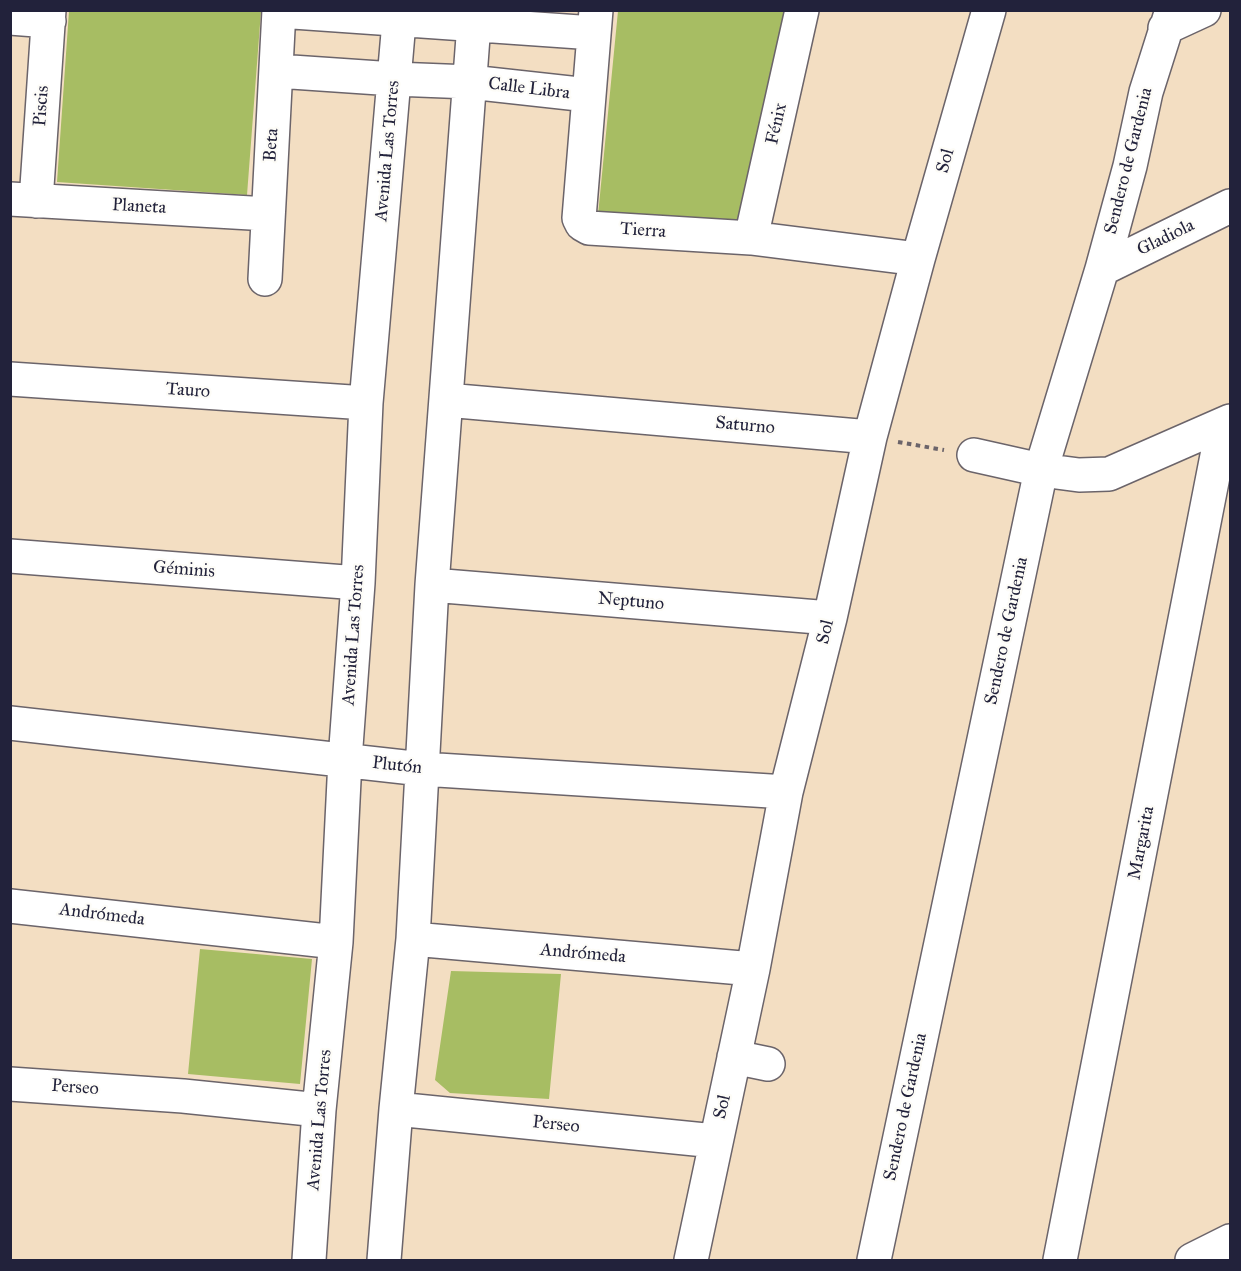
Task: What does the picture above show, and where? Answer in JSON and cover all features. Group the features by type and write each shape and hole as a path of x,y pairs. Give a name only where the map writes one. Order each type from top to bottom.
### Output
{"street":[{"name":"Fénix","path":"751,238 802,10"},
{"name":"Sol","path":"691,1260 753,969 786,792 830,618 870,437 918,258 989,10"},
{"path":"1168,19 1204,10"},
{"path":"279,11 595,22"},
{"name":"Beta","path":"265,279 279,11"},
{"name":"Avenida Las Torres","path":"309,1260 319,1110 336,942 345,760 358,583 366,403 400,15"},
{"path":"10,18 49,16"},
{"name":"Piscis","path":"23,200 49,16"},
{"path":"384,1260 413,939 432,585 475,18"},
{"name":"Sendero de Gardenia","path":"874,1260 1041,470 1102,269 1130,166 1146,92 1168,19"},
{"name":"Tierra","path":"595,22 579,218 582,224 589,228 751,238 918,258"},
{"name":"Calle Libra","path":"277,71 470,82 588,95"},
{"name":"Planeta","path":"23,200 268,214"},
{"name":"Gladiola","path":"1102,269 1230,207"},
{"name":"Tauro","path":"10,379 366,403"},
{"name":"Saturno","path":"446,400 870,437"},
{"path":"974,455 1041,470 1079,475 1109,474 1227,423"},
{"name":"Margarita","path":"1060,1260 1227,423"},
{"name":"Géminis","path":"10,556 358,583"},
{"name":"Neptuno","path":"432,585 830,618"},
{"name":"Plutón","path":"10,723 422,769 786,792"},
{"name":"Andrómeda","path":"10,906 336,942"},
{"name":"Andrómeda","path":"413,939 753,969"},
{"path":"734,1058 768,1064"},
{"name":"Perseo","path":"10,1084 183,1096 319,1110"},
{"name":"Perseo","path":"396,1109 716,1141"},
{"path":"1192,1260 1230,1241"}],"path":[{"path":"870,437 974,455"}],"green space":[{"path":"69,11 261,11 247,195 57,182"},
{"path":"618,11 786,11 738,227 598,215"},
{"path":"200,949 312,959 300,1084 188,1074"},
{"path":"451,971 561,974 549,1099 450,1093 435,1080"}]}
